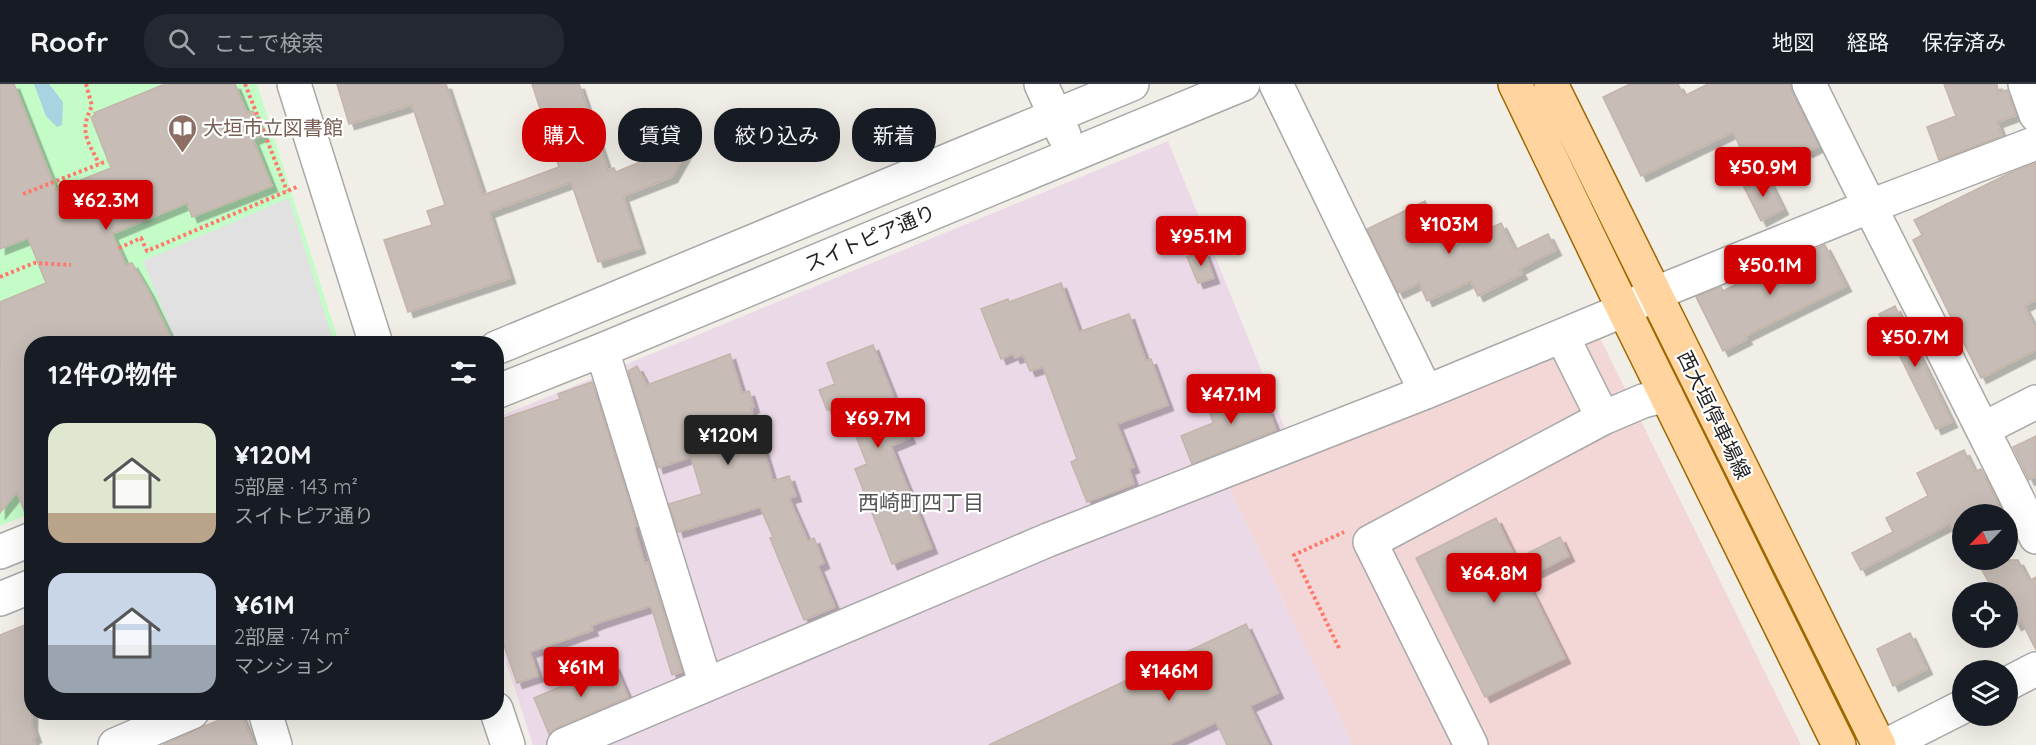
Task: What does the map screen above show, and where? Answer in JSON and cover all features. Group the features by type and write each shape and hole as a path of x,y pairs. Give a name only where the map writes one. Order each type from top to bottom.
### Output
{"main road":[{"name":"西大垣停車場線","path":"1515,84 1839,745"},
{"name":"西大垣停車場線","path":"1551,84 1879,745"}],"street":[{"path":"294,84 373,336"},
{"path":"1041,84 1073,153"},
{"path":"504,345 1132,84"},
{"name":"スイトピア通り","path":"504,389 1243,84"},
{"path":"1276,84 1426,392"},
{"path":"1809,84 2036,537"},
{"path":"2025,84 2036,115"},
{"path":"564,745 1048,540 1426,392 1624,310 1654,294 1869,207 2036,143"},
{"path":"1562,336 1603,418"},
{"path":"602,350 706,685"},
{"path":"1471,745 1370,542 1603,418 1643,401 1666,395"},
{"path":"1983,429 2036,402"},
{"path":"0,552 24,542"},
{"path":"0,599 24,589"},
{"path":"2018,678 2036,669"},
{"path":"1887,745 1952,712"},
{"path":"115,745 173,720"},
{"path":"267,720 274,745"},
{"path":"500,720 508,745"}],"path":[{"path":"86,84 92,106 84,121 85,135 99,164"},
{"path":"245,84 287,191"},
{"path":"23,194 106,161"},
{"path":"119,248 141,238 147,251 300,186"},
{"path":"0,277 34,263 71,265"},
{"path":"1339,648 1294,555 1355,526 1370,542"}],"shaded area":[{"path":"1168,141 1286,431 1227,484 1353,745 533,745 504,656 504,415"},
{"path":"289,198 332,336 173,336 143,261"},
{"path":"1600,338 1801,745 1353,745 1227,484"}],"green space":[{"path":"0,84 257,84 337,336 24,336 24,516 0,526"}],"water":[{"path":"34,84 49,84 63,102 62,125 57,127 46,116"}],"building":[{"path":"0,84 14,84 56,190 111,168 91,117 95,115 94,113 165,84 235,84 247,113 253,111 263,135 253,139 272,186 192,217 187,203 112,234 126,265 132,263 148,290 170,336 24,336 24,510 17,492 0,513 0,302 46,283 28,238 0,249"},
{"path":"337,84 446,84 483,195 559,167 557,162 605,162 608,170 614,168 616,172 640,162 681,162 672,177 623,196 640,248 598,262 571,182 489,212 510,278 408,312 384,240 432,225 427,211 445,205 412,105 349,124"},
{"path":"532,84 579,84 587,108 540,108"},
{"path":"1630,84 1678,84 1684,96 1708,84 1790,84 1819,146 1753,175 1733,132 1641,176 1603,97"},
{"path":"1944,84 1997,84 1998,93 2007,90 2016,115 1997,122 2002,136 1939,160 1927,127 1956,116"},
{"path":"2036,163 2036,300 2024,306 2036,329 2036,350 1981,378 1913,240 1922,235 1914,220 2010,173"},
{"path":"1766,175 1783,209 1761,221 1743,185"},
{"path":"1425,201 1448,249 1501,223 1515,250 1548,234 1556,250 1519,269 1522,274 1478,296 1471,281 1427,301 1419,283 1398,293 1367,229"},
{"path":"1825,245 1846,286 1745,336 1747,339 1723,351 1696,297 1721,287 1723,291 1773,266"},
{"path":"1204,251 1214,278 1198,283 1187,257"},
{"path":"1061,283 1079,332 1129,314 1146,361 1151,359 1168,405 1117,424 1134,467 1129,469 1134,484 1087,502 1071,462 1077,459 1043,367 1030,371 1023,355 1015,358 1013,354 1001,359 981,309 1008,299 1009,302"},
{"path":"1895,306 1952,422 1936,429 1879,314"},
{"path":"873,345 910,438 891,446 932,548 892,564 855,469 867,464 843,404 827,410 819,390 835,384 827,363"},
{"path":"730,354 742,393 749,391 754,407 751,408 773,481 789,476 796,496 789,498 808,541 814,538 824,563 818,566 835,607 804,620 770,538 773,537 760,507 678,532 669,504 702,494 691,457 658,468 628,371 637,366 647,385"},
{"path":"592,382 637,526 634,527 645,564 648,562 682,672 672,675 651,606 601,622 591,626 593,630 530,652 538,676 517,683 504,645 504,418 560,399 558,394"},
{"path":"1258,383 1276,430 1192,464 1181,436 1213,423 1210,413 1229,406 1225,396"},
{"path":"2036,436 2036,476 2029,480 2013,447"},
{"path":"1964,450 1975,472 1981,469 1998,503 1952,504 1952,530 1949,524 1861,570 1852,553 1893,532 1886,518 1928,496 1917,473"},
{"path":"1496,518 1516,559 1560,537 1569,556 1525,578 1565,658 1485,697 1416,558"},
{"path":"2018,560 2029,581 2036,577 2036,650 2022,622 2018,624 2018,582 1989,582 1982,570 2018,570"},
{"path":"1246,624 1278,693 1250,706 1269,745 1227,745 1216,722 1168,745 989,745"},
{"path":"24,625 24,720 32,720 36,737 33,739 35,745 0,745 0,635"},
{"path":"1910,633 1927,669 1893,686 1877,649"},
{"path":"614,664 628,697 557,728 549,734 534,698"},
{"path":"220,720 243,720 254,745 163,745"}],"place":[{"name":"大垣市立図書館","path":"182,154"}],"district":[{"name":"西崎町四丁目","path":"921,503"}]}
